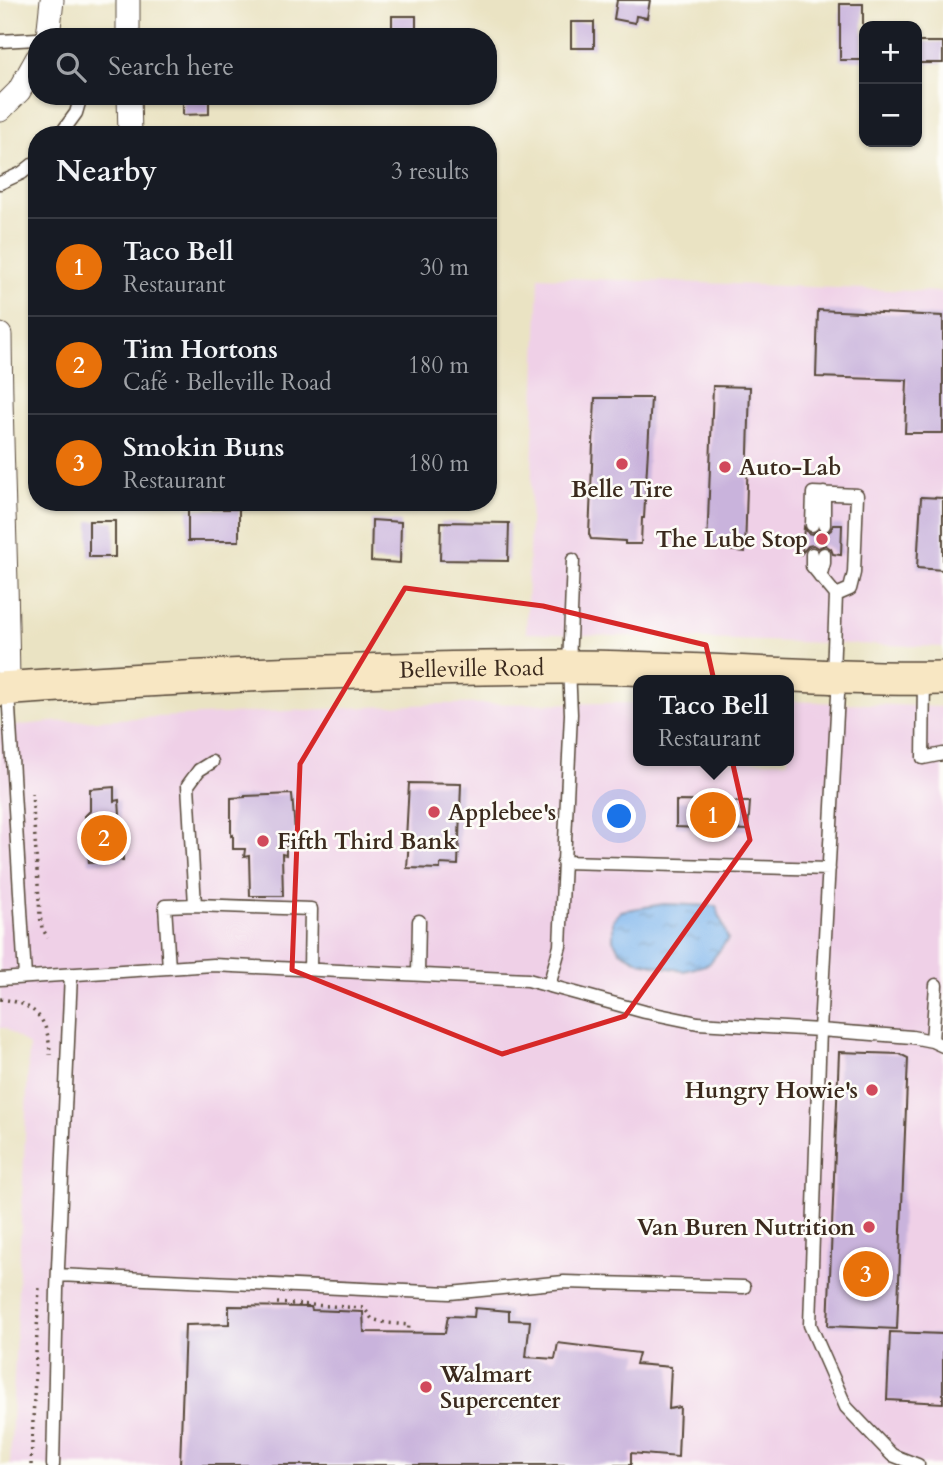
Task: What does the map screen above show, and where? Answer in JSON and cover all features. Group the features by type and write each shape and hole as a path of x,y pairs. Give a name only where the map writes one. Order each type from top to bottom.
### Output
{"main road":[{"name":"Belleville Road","path":"4,689 193,677 569,667 934,679"}],"street":[{"path":"49,28 52,0"},
{"path":"128,0 128,28"},
{"path":"0,110 19,92 28,76"},
{"path":"129,105 130,126"},
{"path":"0,335 4,493 4,689"}],"lane":[{"path":"0,41 28,39"},
{"path":"67,126 78,105"},
{"path":"0,183 28,168"},
{"path":"818,525 813,493 857,495 854,573 850,589 836,595"},
{"path":"818,554 812,566 836,595 836,676 810,1325 846,1407 891,1454 918,1465"},
{"path":"549,986 561,946 571,727 569,667 573,560"},
{"path":"934,679 923,758 943,754"},
{"path":"4,689 25,977"},
{"path":"195,905 188,785 199,770 212,762"},
{"path":"563,862 829,869"},
{"path":"169,968 165,906 195,905 311,909 310,969"},
{"path":"418,974 419,921"},
{"path":"0,979 213,965 528,980 645,1012 698,1023 912,1037 937,1043 936,985"},
{"path":"53,1465 71,974"},
{"path":"58,1275 450,1293 564,1282 744,1287"}],"path":[{"path":"32,790 40,915 42,928 48,938"},
{"path":"0,999 27,1006 38,1015 49,1038 50,1065"},
{"path":"32,1465 40,1279"},
{"path":"276,1303 364,1308 372,1319 409,1325 408,1333"}],"highlighted area":[{"path":"405,588 543,606 706,645 750,840 625,1016 502,1054 292,970 300,764"}],"shaded area":[{"path":"539,277 943,292 943,647 526,633"},
{"path":"794,701 943,707 943,1465 10,1465 29,1046 5,1028 0,1028 0,727 52,722 433,704 633,703 633,766 794,766"}],"water":[{"path":"664,904 716,906 728,939 709,964 684,971 640,962 620,951 613,940 613,920 621,911"}],"building":[{"path":"617,0 650,0 647,18 636,16 635,23 614,19"},
{"path":"840,4 863,4 863,21 859,21 859,60 840,60"},
{"path":"392,16 416,16 416,28 392,28"},
{"path":"571,22 594,22 594,48 571,48"},
{"path":"922,42 943,42 943,63 922,63"},
{"path":"183,105 209,105 209,114 183,115"},
{"path":"818,310 943,316 943,433 905,433 907,380 816,377"},
{"path":"713,386 750,387 745,552 707,548"},
{"path":"595,398 651,398 641,544 591,539 589,534"},
{"path":"921,497 943,498 943,570 917,568"},
{"path":"188,511 239,511 239,541 188,541"},
{"path":"372,520 401,522 400,563 371,561"},
{"path":"89,521 115,521 115,557 89,557"},
{"path":"441,522 509,523 508,561 440,560"},
{"name":"The Lube Stop","path":"833,525 842,525 841,555 833,554 825,545 818,548 808,546 802,553 804,527 808,533 818,531 825,534"},
{"name":"Applebee's","path":"409,783 461,784 458,865 440,864 440,869 407,868"},
{"path":"114,787 114,801 119,800 123,860 89,863 85,816 90,811 90,789"},
{"name":"Fifth Third Bank","path":"292,794 294,846 286,847 286,855 282,854 283,896 250,896 249,856 244,857 245,849 233,849 231,798"},
{"path":"676,801 750,802 748,830 676,827"},
{"path":"839,1052 900,1054 908,1058 897,1329 828,1326"},
{"name":"Walmart Supercenter","path":"229,1306 311,1307 312,1310 363,1312 364,1332 445,1333 448,1316 474,1317 475,1308 509,1311 509,1320 530,1321 526,1357 555,1359 558,1343 639,1353 636,1364 671,1367 669,1409 680,1407 678,1457 631,1453 631,1465 180,1465 185,1325 229,1324"},
{"path":"890,1332 943,1334 943,1403 887,1400"}],"place":[{"name":"Belle Tire","path":"622,464"},
{"name":"Auto-Lab","path":"725,467"},
{"name":"The Lube Stop","path":"822,539"},
{"name":"Applebee's","path":"434,812"},
{"name":"Taco Bell","path":"713,815"},
{"name":"Tim Hortons","path":"104,838"},
{"name":"Fifth Third Bank","path":"263,841"},
{"name":"Hungry Howie's","path":"872,1090"},
{"name":"Van Buren Nutrition","path":"869,1227"},
{"name":"Smokin Buns","path":"866,1274"},
{"name":"Walmart Supercenter","path":"426,1387"}]}
